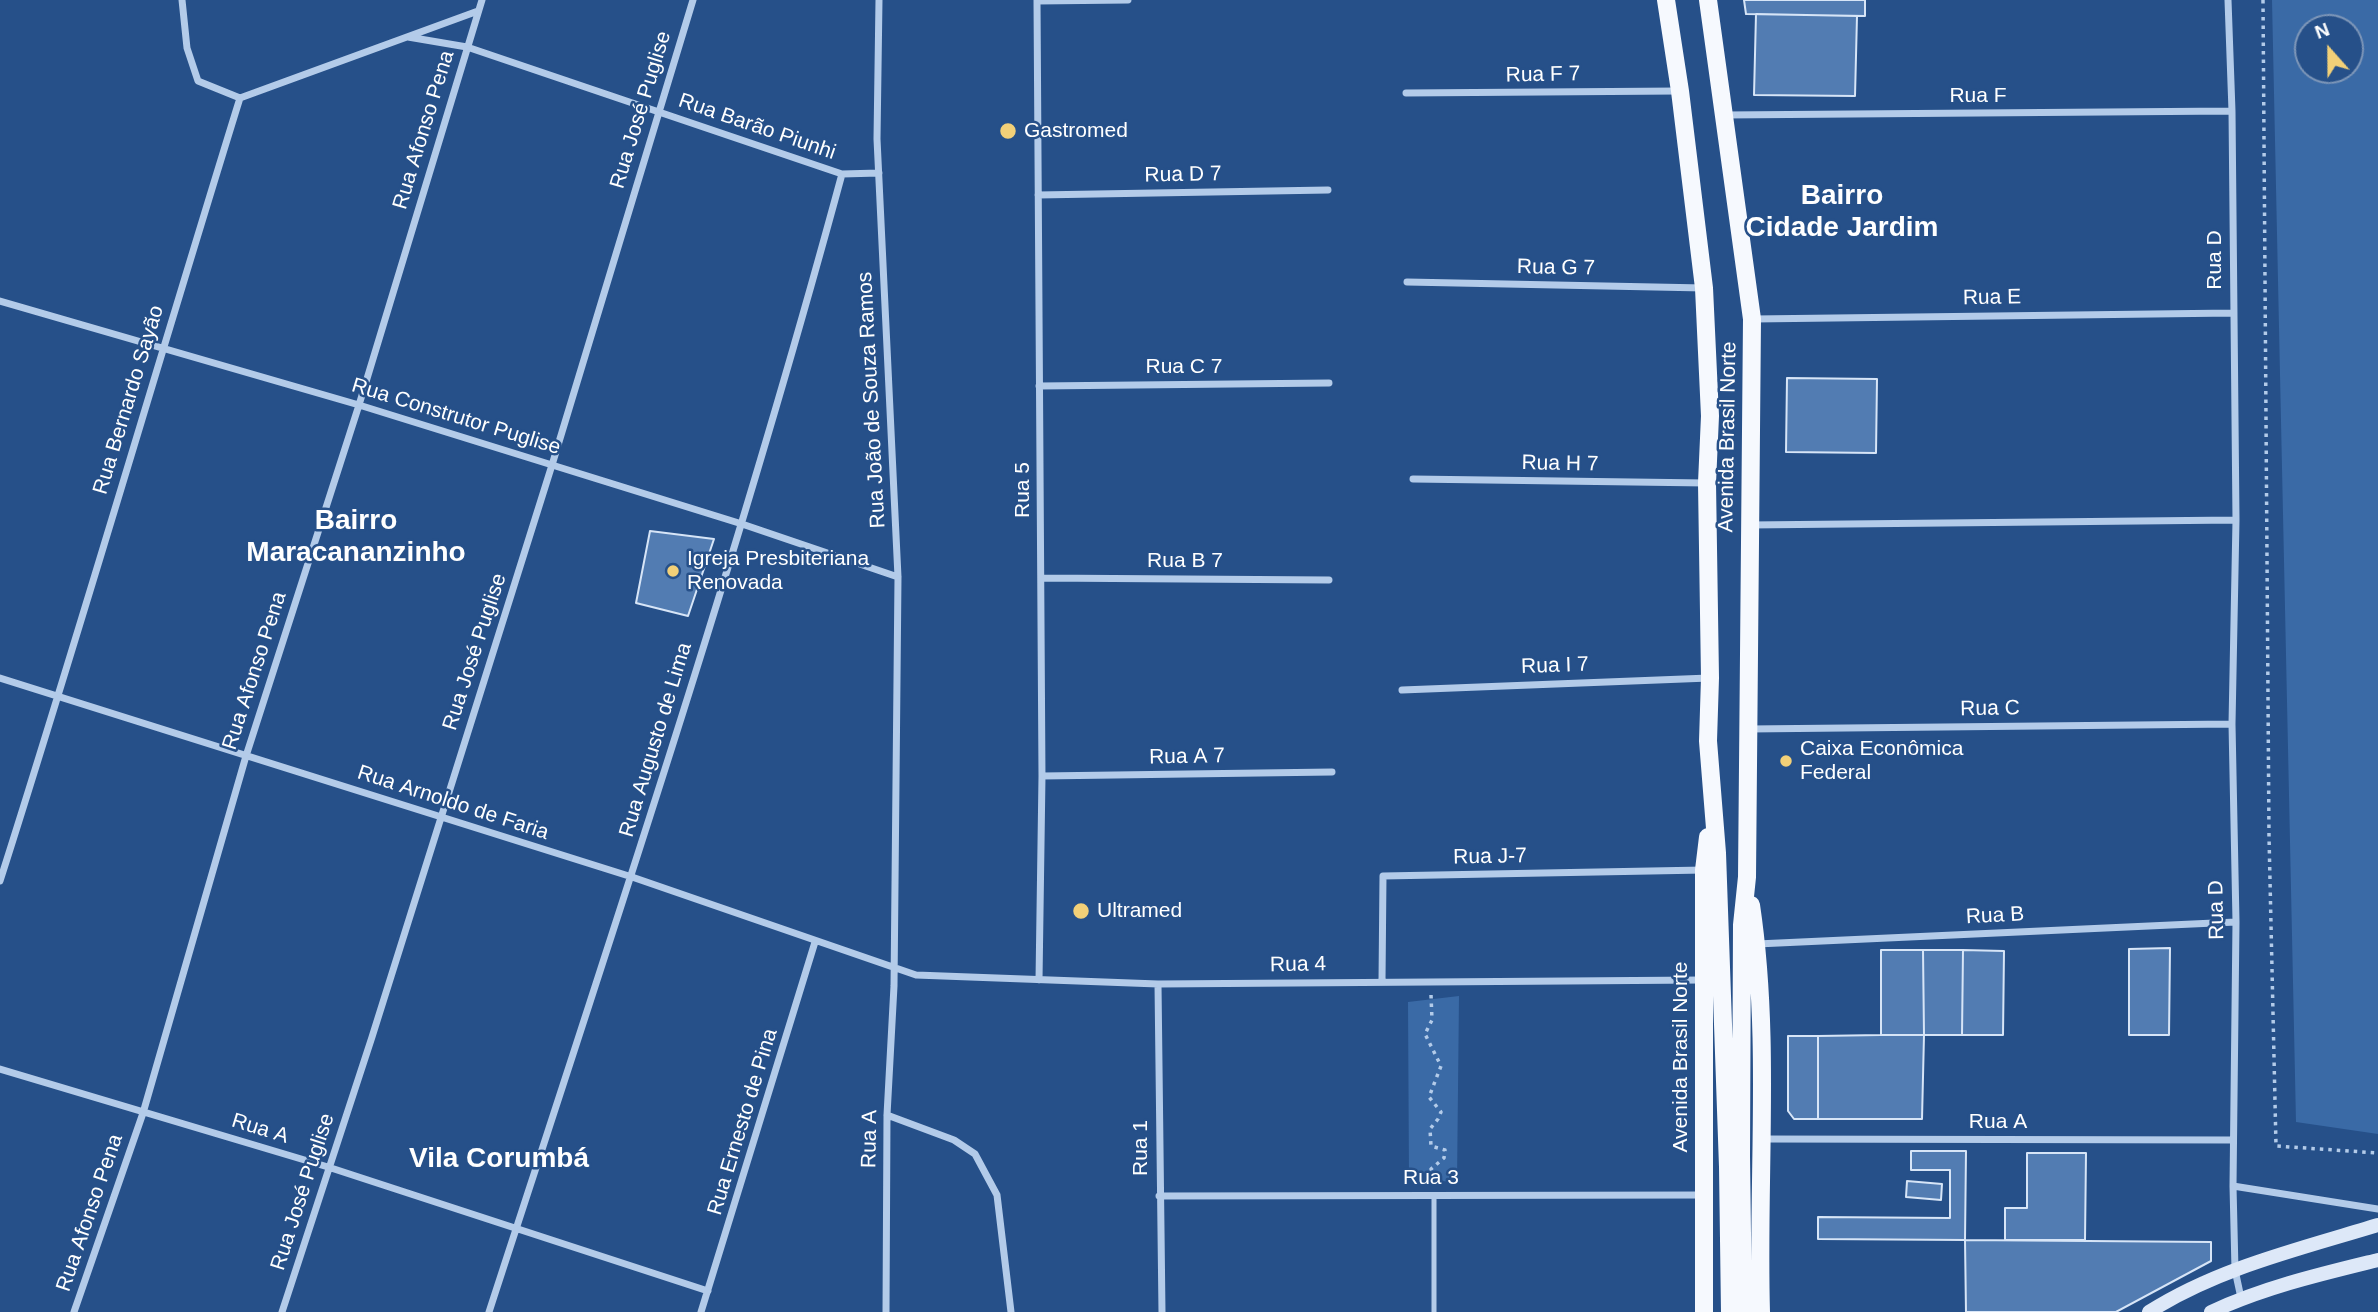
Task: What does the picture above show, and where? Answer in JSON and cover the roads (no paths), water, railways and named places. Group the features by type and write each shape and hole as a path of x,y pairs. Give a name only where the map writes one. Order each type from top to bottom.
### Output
{"main road":[{"name":"Avenida Brasil Norte","path":"1666,0 1681,91 1704,288 1710,416 1707,483 1710,678 1708,741 1719,908 1730,1312"},
{"name":"Avenida Brasil Norte","path":"1708,0 1752,319 1747,877 1742,939 1743,1312"},
{"name":"Avenida Brasil Norte","path":"1704,1312 1704,870 1713,803"},
{"name":"Avenida Brasil Norte","path":"1747,877 1757,944 1763,1139 1759,1241 1761,1312"},
{"path":"2149,1312 2171,1298 2235,1270 2378,1225"},
{"path":"2211,1312 2241,1298 2294,1281 2378,1260"}],"street":[{"path":"182,0 187,48 198,81 240,98 478,11"},
{"name":"Rua Afonso Pena","path":"74,1312 143,1112 246,756 359,405 482,0"},
{"name":"Rua José Puglise","path":"282,1312 372,1037 552,466 693,0"},
{"name":"Rua João de Souza Ramos","path":"879,0 877,139 898,577 894,967"},
{"path":"1037,0 1128,0"},
{"name":"Rua 5","path":"1037,0 1042,776 1039,981"},
{"name":"Rua D","path":"2228,0 2232,111 2236,520 2232,724 2236,922 2233,1186 2235,1270 2241,1298"},
{"path":"406,37 467,47"},
{"name":"Rua Barão Piunhi","path":"467,47 842,174 879,173"},
{"name":"Rua F 7","path":"1406,93 1681,91"},
{"name":"Rua Bernardo Sayão","path":"0,881 59,697 240,98"},
{"name":"Rua F","path":"1724,115 2232,111"},
{"name":"Rua Augusto de Lima","path":"489,1312 632,877 742,524 842,174"},
{"name":"Rua D 7","path":"1038,195 1328,190"},
{"name":"Rua G 7","path":"1407,282 1704,288"},
{"name":"Rua Construtor Puglise","path":"0,301 359,405 742,524 898,577"},
{"name":"Rua E","path":"1752,319 2233,313"},
{"name":"Rua C 7","path":"1040,386 1329,383"},
{"name":"Rua H 7","path":"1413,479 1707,483"},
{"path":"1749,526 2236,520"},
{"name":"Rua B 7","path":"1041,578 1329,580"},
{"name":"Rua Arnoldo de Faria","path":"0,678 632,877 894,967"},
{"name":"Rua I 7","path":"1402,690 1710,678"},
{"name":"Rua C","path":"1749,729 2232,724"},
{"name":"Rua A 7","path":"1042,776 1332,772"},
{"name":"Rua J-7","path":"1382,981 1383,876 1704,870"},
{"name":"Rua B","path":"1757,944 2236,922"},
{"name":"Rua Ernesto de Pina","path":"701,1312 816,942"},
{"name":"Rua 4","path":"894,967 916,975 1158,984 1703,979"},
{"name":"Rua A","path":"886,1312 887,1115 894,967"},
{"name":"Rua 1","path":"1158,984 1162,1312"},
{"name":"Rua A","path":"0,1069 328,1167 708,1291"},
{"path":"887,1115 954,1140 975,1154 997,1195 1011,1312"},
{"name":"Rua A","path":"1763,1139 2233,1140"},
{"path":"2233,1186 2378,1209"},
{"name":"Rua 3","path":"1159,1196 1704,1195"}],"lane":[{"path":"1434,1196 1434,1312"}],"place":[{"name":"Gastromed","path":"1008,131"},
{"name":"Igreja Presbiteriana Renovada","path":"673,571"},
{"name":"Caixa Econômica Federal","path":"1786,761"},
{"name":"Ultramed","path":"1081,911"}],"district":[{"name":"Bairro Cidade Jardim","path":"1842,212"},
{"name":"Bairro Maracananzinho","path":"356,537"},
{"name":"Vila Corumbá","path":"499,1159"}]}
